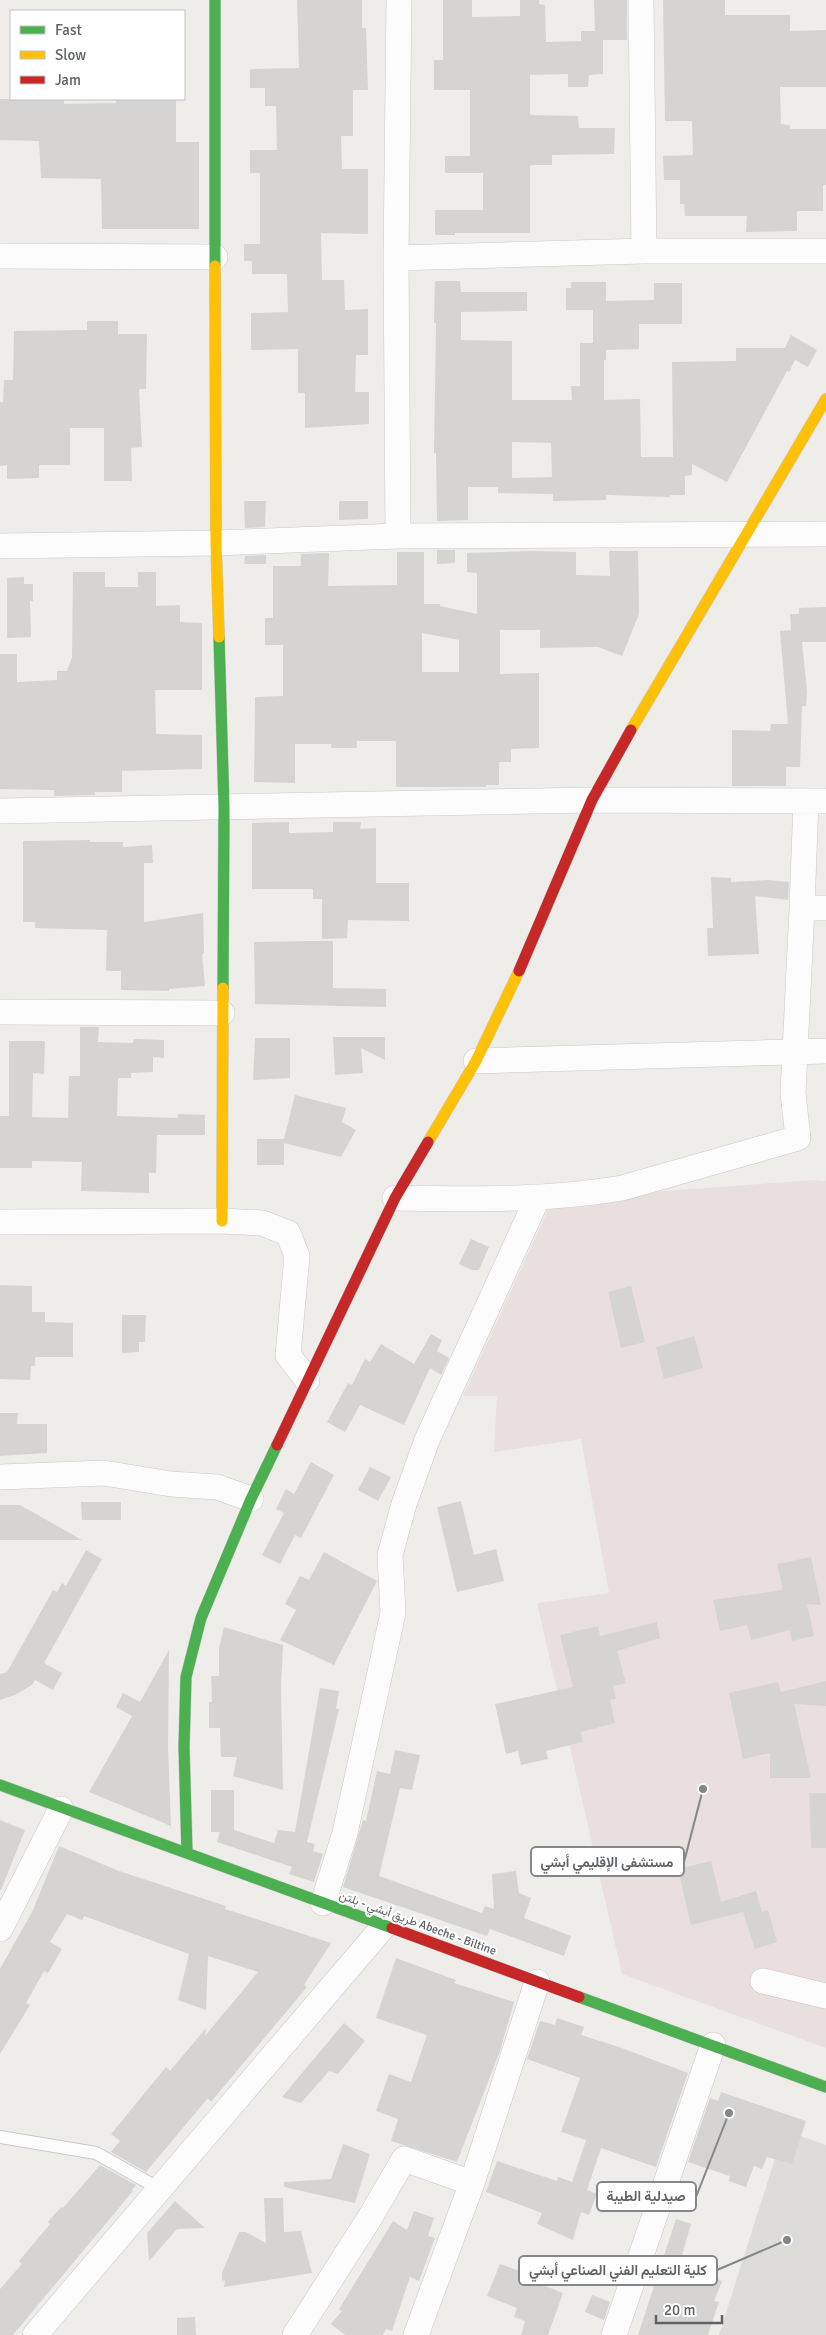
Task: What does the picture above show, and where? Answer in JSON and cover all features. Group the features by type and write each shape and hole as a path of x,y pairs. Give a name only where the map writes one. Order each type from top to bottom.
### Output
{"street":[{"path":"215,0 216,543 224,807 222,1221"},
{"path":"398,536 396,258 399,0"},
{"path":"641,0 644,251"},
{"path":"396,258 644,251 826,251"},
{"path":"0,256 215,257"},
{"path":"187,1852 184,1747 186,1677 201,1618 251,1499 395,1198 476,1061 532,944 592,800 653,691 826,399"},
{"path":"0,546 216,543 398,536 826,534"},
{"path":"0,811 592,800 816,801 814,908 794,1052 793,1093 798,1138 622,1188 537,1199 395,1198"},
{"path":"0,1012 222,1013"},
{"path":"476,1061 826,1050"},
{"path":"323,1903 345,1833 393,1613 390,1555 404,1504 427,1440 537,1199"},
{"path":"0,1222 222,1221 262,1223 288,1233 297,1256 288,1356 307,1380"},
{"path":"0,1477 104,1473 171,1484 217,1487 251,1499"},
{"name":"طريق أبشي - بلتن Abeche - Biltine","path":"0,1785 61,1809 187,1852 826,2087"},
{"path":"0,1929 61,1809"},
{"path":"35,2335 158,2188 384,1926"},
{"path":"763,1981 826,1996"},
{"path":"416,2335 472,2183 537,1982"},
{"path":"614,2335 713,2044"},
{"path":"295,2335 369,2219 404,2159 472,2183"}],"lane":[{"path":"0,2136 96,2153 158,2188"}],"shaded area":[{"path":"815,1180 826,1181 826,2048 622,1974 537,1603 609,1593 581,1439 494,1452 497,1396 463,1396 553,1199"},
{"path":"784,2130 826,2145 826,2335 719,2335"}],"building":[{"path":"297,0 362,0 362,28 366,28 368,90 353,90 353,136 341,136 342,169 368,169 368,234 321,233 322,280 344,280 345,310 368,309 368,355 356,355 355,392 369,392 369,424 305,428 305,393 298,393 298,349 251,350 251,313 288,312 287,274 252,274 252,261 244,261 244,244 260,244 260,173 250,173 250,150 277,150 276,106 265,106 265,88 250,88 250,69 299,68"},
{"path":"443,0 472,0 472,17 520,16 520,0 539,0 539,4 545,5 546,42 581,41 581,31 595,31 594,0 627,0 627,40 603,40 603,74 589,75 588,87 568,87 568,74 530,75 530,115 578,116 579,128 615,128 614,154 552,155 552,165 530,165 530,233 455,233 455,235 435,235 435,210 483,210 483,173 445,173 445,156 470,156 470,90 434,90 434,60 443,60"},
{"path":"663,0 725,0 725,15 790,15 790,31 826,30 826,87 780,87 781,124 790,125 790,129 826,129 826,185 823,185 823,211 797,211 797,231 746,232 747,216 685,216 684,204 680,204 680,180 664,180 663,156 693,155 692,121 665,121"},
{"path":"0,99 64,100 64,104 116,103 116,100 176,100 176,142 199,142 199,229 102,229 101,179 41,178 39,141 0,140"},
{"path":"435,281 460,281 461,292 527,292 527,311 461,312 461,340 512,341 512,400 572,400 571,386 580,386 580,343 593,343 593,310 566,310 566,288 571,288 571,282 606,282 606,301 654,300 654,283 682,283 682,324 639,324 639,349 606,350 606,360 604,360 604,400 640,399 641,457 673,457 672,362 736,361 736,348 785,348 791,335 817,350 808,367 795,360 789,372 787,371 727,482 692,464 692,475 685,476 685,495 670,495 670,497 606,495 606,500 553,501 553,494 498,493 498,487 468,487 468,520 437,521 436,453 434,453 436,323 434,323","holes":["512,442 551,443 552,477 512,478"]},
{"path":"87,321 118,321 118,334 147,334 146,389 139,389 142,447 131,448 132,481 104,481 104,428 70,428 70,465 39,465 39,478 7,479 7,465 0,466 0,402 3,402 4,380 13,380 14,331 87,330"},
{"path":"244,501 266,501 265,527 245,528"},
{"path":"339,501 368,501 368,519 339,520"},
{"path":"437,550 455,550 455,563 437,564"},
{"path":"609,551 638,551 639,614 622,656 598,647 540,648 540,630 500,630 500,674 539,673 539,748 511,749 511,762 499,762 499,785 486,785 486,787 396,787 396,741 357,741 357,748 331,748 331,744 295,744 295,783 254,782 255,697 283,696 283,645 265,645 265,618 273,618 273,566 301,566 301,554 329,553 328,586 397,585 397,552 424,552 424,604 440,604 440,606 477,614 477,573 467,572 467,553 576,552 576,575 610,576","holes":["422,633 459,640 459,672 422,672"]},
{"path":"266,555 266,564 244,564 245,556"},
{"path":"73,572 105,572 105,587 138,587 138,572 156,572 156,606 180,605 180,622 202,623 202,690 155,690 156,734 202,735 202,769 122,771 122,792 95,792 95,795 54,796 54,790 0,789 0,654 17,654 17,682 57,680 57,671 67,671 72,657"},
{"path":"24,577 24,584 33,584 33,601 30,601 31,637 7,638 7,578"},
{"path":"826,607 826,642 802,642 807,691 806,706 802,706 800,767 786,767 786,786 732,786 732,730 770,731 771,724 788,724 780,631 791,630 790,614 799,614 799,608"},
{"path":"289,822 289,833 333,832 333,822 361,822 360,829 376,828 376,883 409,883 409,921 348,920 347,938 322,939 322,899 313,899 313,889 252,889 252,823"},
{"path":"90,840 90,842 123,842 123,847 152,845 153,863 144,863 144,922 203,913 204,954 202,954 205,986 169,989 169,991 121,990 121,971 106,971 107,930 35,928 35,922 23,922 23,841"},
{"path":"711,877 731,878 731,882 767,880 789,882 788,900 755,896 759,954 708,956 707,928 713,928"},
{"path":"333,941 333,988 386,989 386,1007 255,1004 254,942"},
{"path":"80,1027 99,1027 98,1042 133,1043 134,1039 164,1040 164,1058 153,1057 153,1072 131,1073 131,1078 118,1078 117,1116 178,1118 178,1114 205,1115 205,1135 157,1135 156,1173 149,1173 149,1193 81,1191 82,1162 32,1161 32,1168 0,1168 0,1116 9,1116 9,1041 45,1041 44,1074 33,1073 32,1117 68,1118 69,1076 80,1076"},
{"path":"333,1037 385,1037 385,1060 361,1048 363,1073 335,1075"},
{"path":"255,1038 290,1038 290,1078 253,1080"},
{"path":"295,1095 346,1108 342,1122 356,1130 341,1157 284,1143 284,1165 257,1165 257,1139 284,1139"},
{"path":"471,1239 489,1247 479,1270 472,1270 459,1264"},
{"path":"0,1285 32,1286 32,1312 45,1312 45,1322 73,1323 73,1357 35,1357 35,1366 31,1366 30,1380 0,1379"},
{"path":"631,1286 645,1342 621,1348 608,1292"},
{"path":"122,1315 146,1315 145,1342 139,1342 139,1352 122,1353"},
{"path":"431,1334 442,1340 437,1351 449,1358 441,1375 430,1368 404,1425 360,1405 345,1432 327,1422 348,1383 352,1385 365,1359 370,1362 381,1344 414,1364"},
{"path":"694,1336 703,1368 664,1379 656,1347"},
{"path":"0,1413 18,1413 17,1424 47,1424 47,1453 0,1456"},
{"path":"311,1462 334,1475 301,1538 295,1535 280,1564 262,1555 284,1513 276,1509 286,1489 294,1494"},
{"path":"370,1467 391,1477 378,1501 358,1490"},
{"path":"461,1501 474,1555 496,1549 504,1581 457,1592 437,1507"},
{"path":"81,1502 121,1502 121,1520 82,1520"},
{"path":"0,1505 20,1505 82,1540 0,1540"},
{"path":"86,1550 102,1559 44,1663 62,1673 53,1690 35,1680 32,1685 15,1695 0,1700 0,1674 7,1672 53,1590 57,1592 62,1583 66,1586"},
{"path":"324,1552 377,1581 334,1665 280,1640 296,1610 285,1604 300,1576 309,1580"},
{"path":"811,1557 821,1605 807,1604 814,1636 792,1641 790,1630 751,1640 747,1625 720,1631 713,1600 783,1590 777,1564"},
{"path":"657,1622 660,1638 617,1651 626,1683 613,1686 616,1699 610,1700 615,1723 581,1732 583,1742 546,1751 548,1759 521,1765 518,1751 506,1754 495,1704 573,1687 560,1635 598,1626 600,1636"},
{"path":"224,1627 283,1645 281,1686 283,1790 233,1776 237,1757 221,1757 220,1728 209,1728 209,1702 212,1702 211,1676 219,1676 219,1648"},
{"path":"169,1650 168,1747 171,1826 89,1792 132,1716 116,1707 123,1693 140,1702"},
{"path":"826,1681 826,1706 794,1704 811,1778 770,1778 770,1753 743,1759 729,1693 778,1682 781,1692"},
{"path":"320,1688 339,1691 336,1709 339,1709 307,1842 315,1844 313,1851 323,1854 314,1882 289,1874 292,1867 217,1842 220,1832 211,1832 211,1790 234,1790 234,1830 274,1843 278,1830 295,1832"},
{"path":"395,1750 420,1755 412,1790 400,1788 379,1876 482,1913 485,1906 494,1909 492,1874 516,1871 519,1893 531,1898 524,1918 571,1936 564,1956 490,1929 487,1936 343,1887 363,1820 366,1821 377,1771 390,1774"},
{"path":"809,1793 826,1793 826,1848 811,1848"},
{"path":"0,1820 25,1830 1,1890 0,1890"},
{"path":"59,1846 119,1871 226,1906 225,1909 331,1943 304,1985 307,1987 211,2102 208,2098 146,2172 111,2152 120,2141 111,2134 166,2067 170,2071 206,2028 205,2036 258,1972 208,1956 206,2010 178,2000 189,1954 84,1916 82,1920 67,1914 50,1942 62,1949 48,1973 44,1971 26,2003 30,2005 0,2054 0,1969 33,1910"},
{"path":"711,1861 721,1902 756,1891 762,1912 768,1910 777,1942 755,1949 743,1912 691,1925 678,1869"},
{"path":"396,1958 456,1980 454,1983 514,2002 500,2051 457,2162 391,2141 398,2119 376,2111 389,2074 411,2082 427,2035 376,2018"},
{"path":"557,2018 584,2027 581,2035 688,2073 656,2167 601,2148 587,2190 597,2194 589,2215 581,2212 573,2240 537,2224 542,2213 486,2192 497,2161 557,2181 558,2177 572,2182 586,2140 561,2132 580,2078 527,2059 540,2021 555,2025"},
{"path":"344,2023 365,2041 338,2074 329,2071 301,2103 282,2097"},
{"path":"721,2092 806,2121 792,2164 767,2157 762,2169 754,2166 746,2187 729,2181 730,2176 688,2162 710,2098 718,2101"},
{"path":"343,2144 370,2154 355,2203 284,2187 284,2182 331,2179"},
{"path":"100,2165 136,2185 133,2191 13,2335 0,2335 0,2289 22,2264 19,2261 50,2224 48,2222 61,2207 63,2208"},
{"path":"264,2198 283,2198 284,2232 301,2231 312,2273 224,2287 225,2281 222,2280 222,2273 239,2232 246,2232 266,2243"},
{"path":"175,2201 205,2228 177,2229 149,2261 147,2233"},
{"path":"414,2211 434,2218 428,2236 435,2238 419,2281 410,2277 392,2331 386,2329 383,2335 345,2335 331,2324 342,2311 339,2309 393,2221 407,2230"},
{"path":"676,2219 691,2224 680,2262 722,2281 714,2301 719,2302 708,2335 638,2335"},
{"path":"500,2264 520,2271 520,2276 563,2293 548,2335 521,2335 525,2321 514,2317 517,2308 487,2296"},
{"path":"592,2295 610,2302 604,2320 585,2312"},
{"path":"195,2317 196,2335 177,2335 177,2318"}],"traffic: fast":[{"path":"215,0 215,266"},
{"path":"219,637 224,807 223,988"},
{"path":"187,1852 184,1747 186,1677 201,1618 251,1499 277,1445"},
{"path":"0,1785 392,1928"},
{"path":"579,1997 826,2087"}],"traffic: slow":[{"path":"215,266 216,543 219,637"},
{"path":"631,730 826,399"},
{"path":"428,1142 476,1061 519,971"},
{"path":"222,1221 223,988"}],"traffic: jam":[{"path":"519,971 592,800 631,730"},
{"path":"277,1445 395,1198 428,1142"},
{"path":"392,1928 579,1997"}],"place":[{"name":"مستشفى الإقليمي أبشي","path":"703,1789"},
{"name":"صيدلية الطيبة","path":"729,2113"},
{"name":"كلية التعليم الفني الصناعي أبشي","path":"787,2240"}]}
